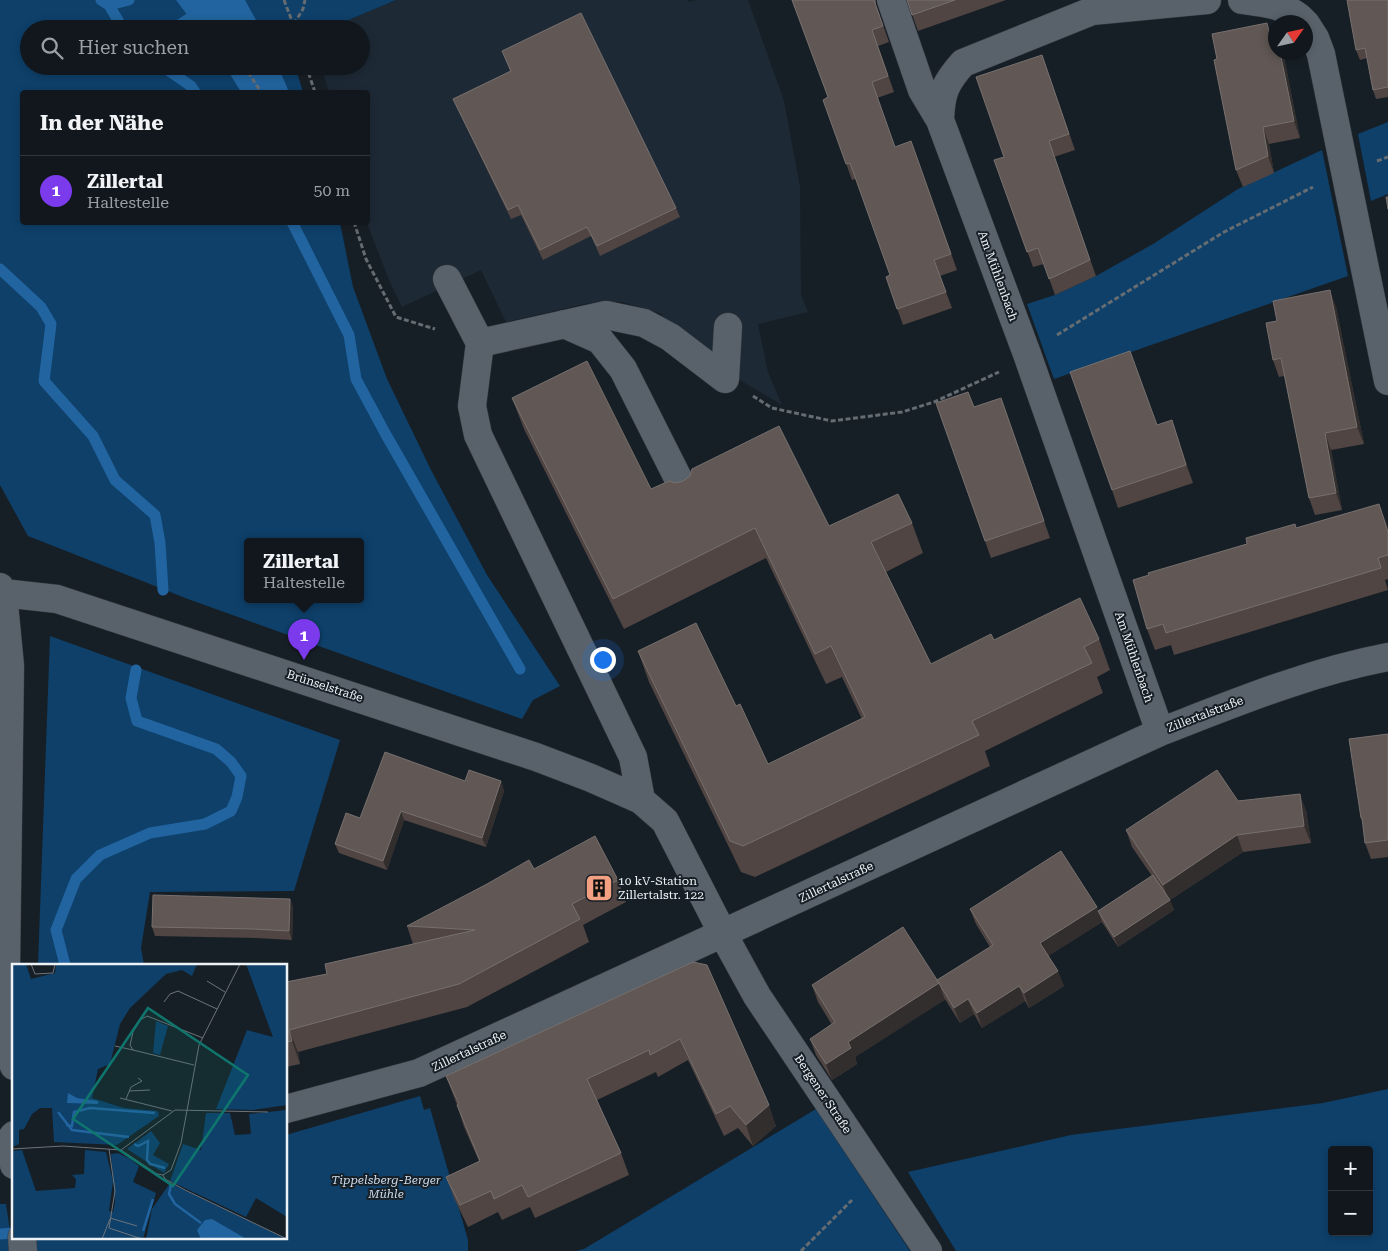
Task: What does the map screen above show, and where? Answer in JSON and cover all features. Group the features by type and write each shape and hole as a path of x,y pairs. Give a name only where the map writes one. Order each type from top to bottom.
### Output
{"street":[{"path":"890,0 922,90 940,120"},
{"name":"Am Mühlenbach","path":"1160,732 1027,354 940,120 941,103 945,88 953,74 963,63 1092,11 1207,0"},
{"path":"1242,0 1281,7 1295,15"},
{"path":"1313,35 1321,54 1388,381"},
{"path":"447,279 480,343 472,406 478,435 633,757 641,800"},
{"path":"480,343 606,315 644,323 670,336 725,379"},
{"path":"564,324 600,340 623,370 688,498"},
{"path":"725,379 728,327"},
{"path":"2,590 10,666 5,1045 12,1061"},
{"name":"Brünselstraße","path":"2,590 57,599 536,757 641,800 665,821 723,934"},
{"name":"Zillertalstraße","path":"288,1108 419,1074 1160,732 1275,688 1364,662 1388,657"},
{"name":"Bergener Straße","path":"723,934 757,996 928,1251"},
{"path":"22,1238 24,1251"}],"path":[{"path":"284,0 291,20"},
{"path":"298,20 306,0"},
{"path":"250,75 260,90"},
{"path":"309,75 314,90"},
{"path":"725,379 772,408 832,421 902,412 934,402 994,376 1224,232 1346,172"},
{"path":"355,225 366,259 396,317 480,343"},
{"path":"801,1251 877,1174"}],"shaded area":[{"path":"176,0 245,0 256,20 191,20"},
{"path":"396,0 687,0 689,2 696,0 748,0 784,101 800,187 801,295 808,312 758,324 768,372 782,405 743,382 660,321 663,314 622,302 589,303 506,322 481,270 402,307 389,280 368,225 370,225 370,90 328,90 324,75 370,75 370,20 348,20"},
{"path":"231,75 282,75 288,90 240,90"}],"green space":[{"path":"0,0 396,0 348,20 20,20 20,75 298,75 302,90 20,90 20,225 340,225 353,287 387,379 431,470 487,575 560,686 533,700 522,719 188,599 28,536 0,485"},
{"path":"1388,122 1388,194 1371,201 1358,134"},
{"path":"1322,150 1348,276 1054,379 1027,304 1055,295 1096,276 1153,244 1238,189"},
{"path":"50,636 340,740 294,891 150,892 141,948 144,964 38,964"},
{"path":"1388,1089 1388,1251 956,1251 908,1172 1071,1135 1323,1103"},
{"name":"Tippelsberg-Berger Mühle","path":"420,1096 424,1110 430,1108 468,1240 468,1251 36,1251 34,1238 288,1238 288,1134"},
{"path":"816,1109 910,1251 576,1251 584,1249"},
{"path":"0,1204 6,1204 13,1251 0,1251"}],"building":[{"path":"792,0 874,0 883,26 872,30 888,76 872,82 895,147 911,141 951,254 934,260 946,292 897,309 886,277 890,275 850,163 846,164 823,100 828,97"},
{"path":"907,0 955,0 912,15"},
{"path":"1347,0 1388,0 1388,87 1373,90 1365,48 1356,50"},
{"path":"581,13 676,208 597,246 587,227 540,250 518,205 508,210 453,99 511,71 502,51"},
{"path":"1267,23 1268,60 1282,60 1294,121 1263,127 1268,156 1236,170 1214,60 1217,59 1212,34"},
{"path":"1042,55 1069,134 1049,141 1090,260 1049,279 1038,248 1027,252 994,160 1004,157 976,77"},
{"path":"1330,290 1357,427 1325,433 1336,493 1309,498 1281,358 1273,360 1266,323 1277,321 1273,301"},
{"path":"1130,351 1157,425 1172,420 1186,465 1112,490 1070,372"},
{"path":"587,361 651,489 669,481 675,483 683,481 690,476 692,469 779,426 829,526 898,494 912,523 871,542 931,664 991,634 994,640 1080,598 1099,639 1084,647 1092,663 972,721 979,735 743,846 730,841 638,651 696,623 736,706 740,704 768,764 865,717 831,646 815,654 755,528 613,599 512,398"},
{"path":"968,392 974,407 1001,398 1044,521 985,541 936,403"},
{"path":"1379,504 1388,532 1388,555 1378,558 1381,568 1166,633 1163,624 1147,629 1133,580 1149,575 1148,573 1247,544 1246,538 1295,524 1296,528"},
{"path":"1388,734 1388,840 1365,843 1349,739"},
{"path":"385,752 465,781 469,770 501,781 482,838 401,811 383,861 335,844 346,813 360,818"},
{"path":"1217,770 1238,801 1300,794 1304,826 1237,835 1163,885 1126,830"},
{"path":"595,836 618,880 572,904 580,919 459,984 289,1030 292,1041 288,1042 288,982 327,974 325,964 475,930 407,926 529,860 534,869"},
{"path":"1061,851 1097,907 1040,943 1058,971 1024,993 1019,986 977,1013 968,999 954,1008 937,980 993,945 970,909"},
{"path":"1153,875 1170,900 1114,937 1098,911"},
{"path":"153,895 290,899 289,931 152,927"},
{"path":"903,927 939,983 848,1042 851,1048 826,1064 810,1039 835,1022 812,985"},
{"path":"693,962 707,965 769,1105 746,1125 730,1106 716,1114 680,1039 650,1055 649,1050 587,1079 621,1153 528,1197 522,1185 494,1199 491,1191 460,1205 446,1177 480,1161 457,1105 459,1104 446,1076"}],"waterway":[{"path":"101,0 109,5 118,20"},
{"path":"109,5 129,0"},
{"path":"175,75 194,90"},
{"path":"294,225 349,335 356,379 520,669"},
{"path":"0,269 41,307 51,324 44,381 93,436 115,480 155,515 160,543 163,590"},
{"path":"65,964 56,930 76,879 100,855 150,833 205,824 231,811 237,797 241,776 231,762 216,749 137,721 131,698 136,670"},
{"path":"0,1234 12,1233"}],"place":[{"name":"Zillertal","path":"304,660"},
{"name":"10 kV-Station Zillertalstr. 122","path":"599,888"}]}
